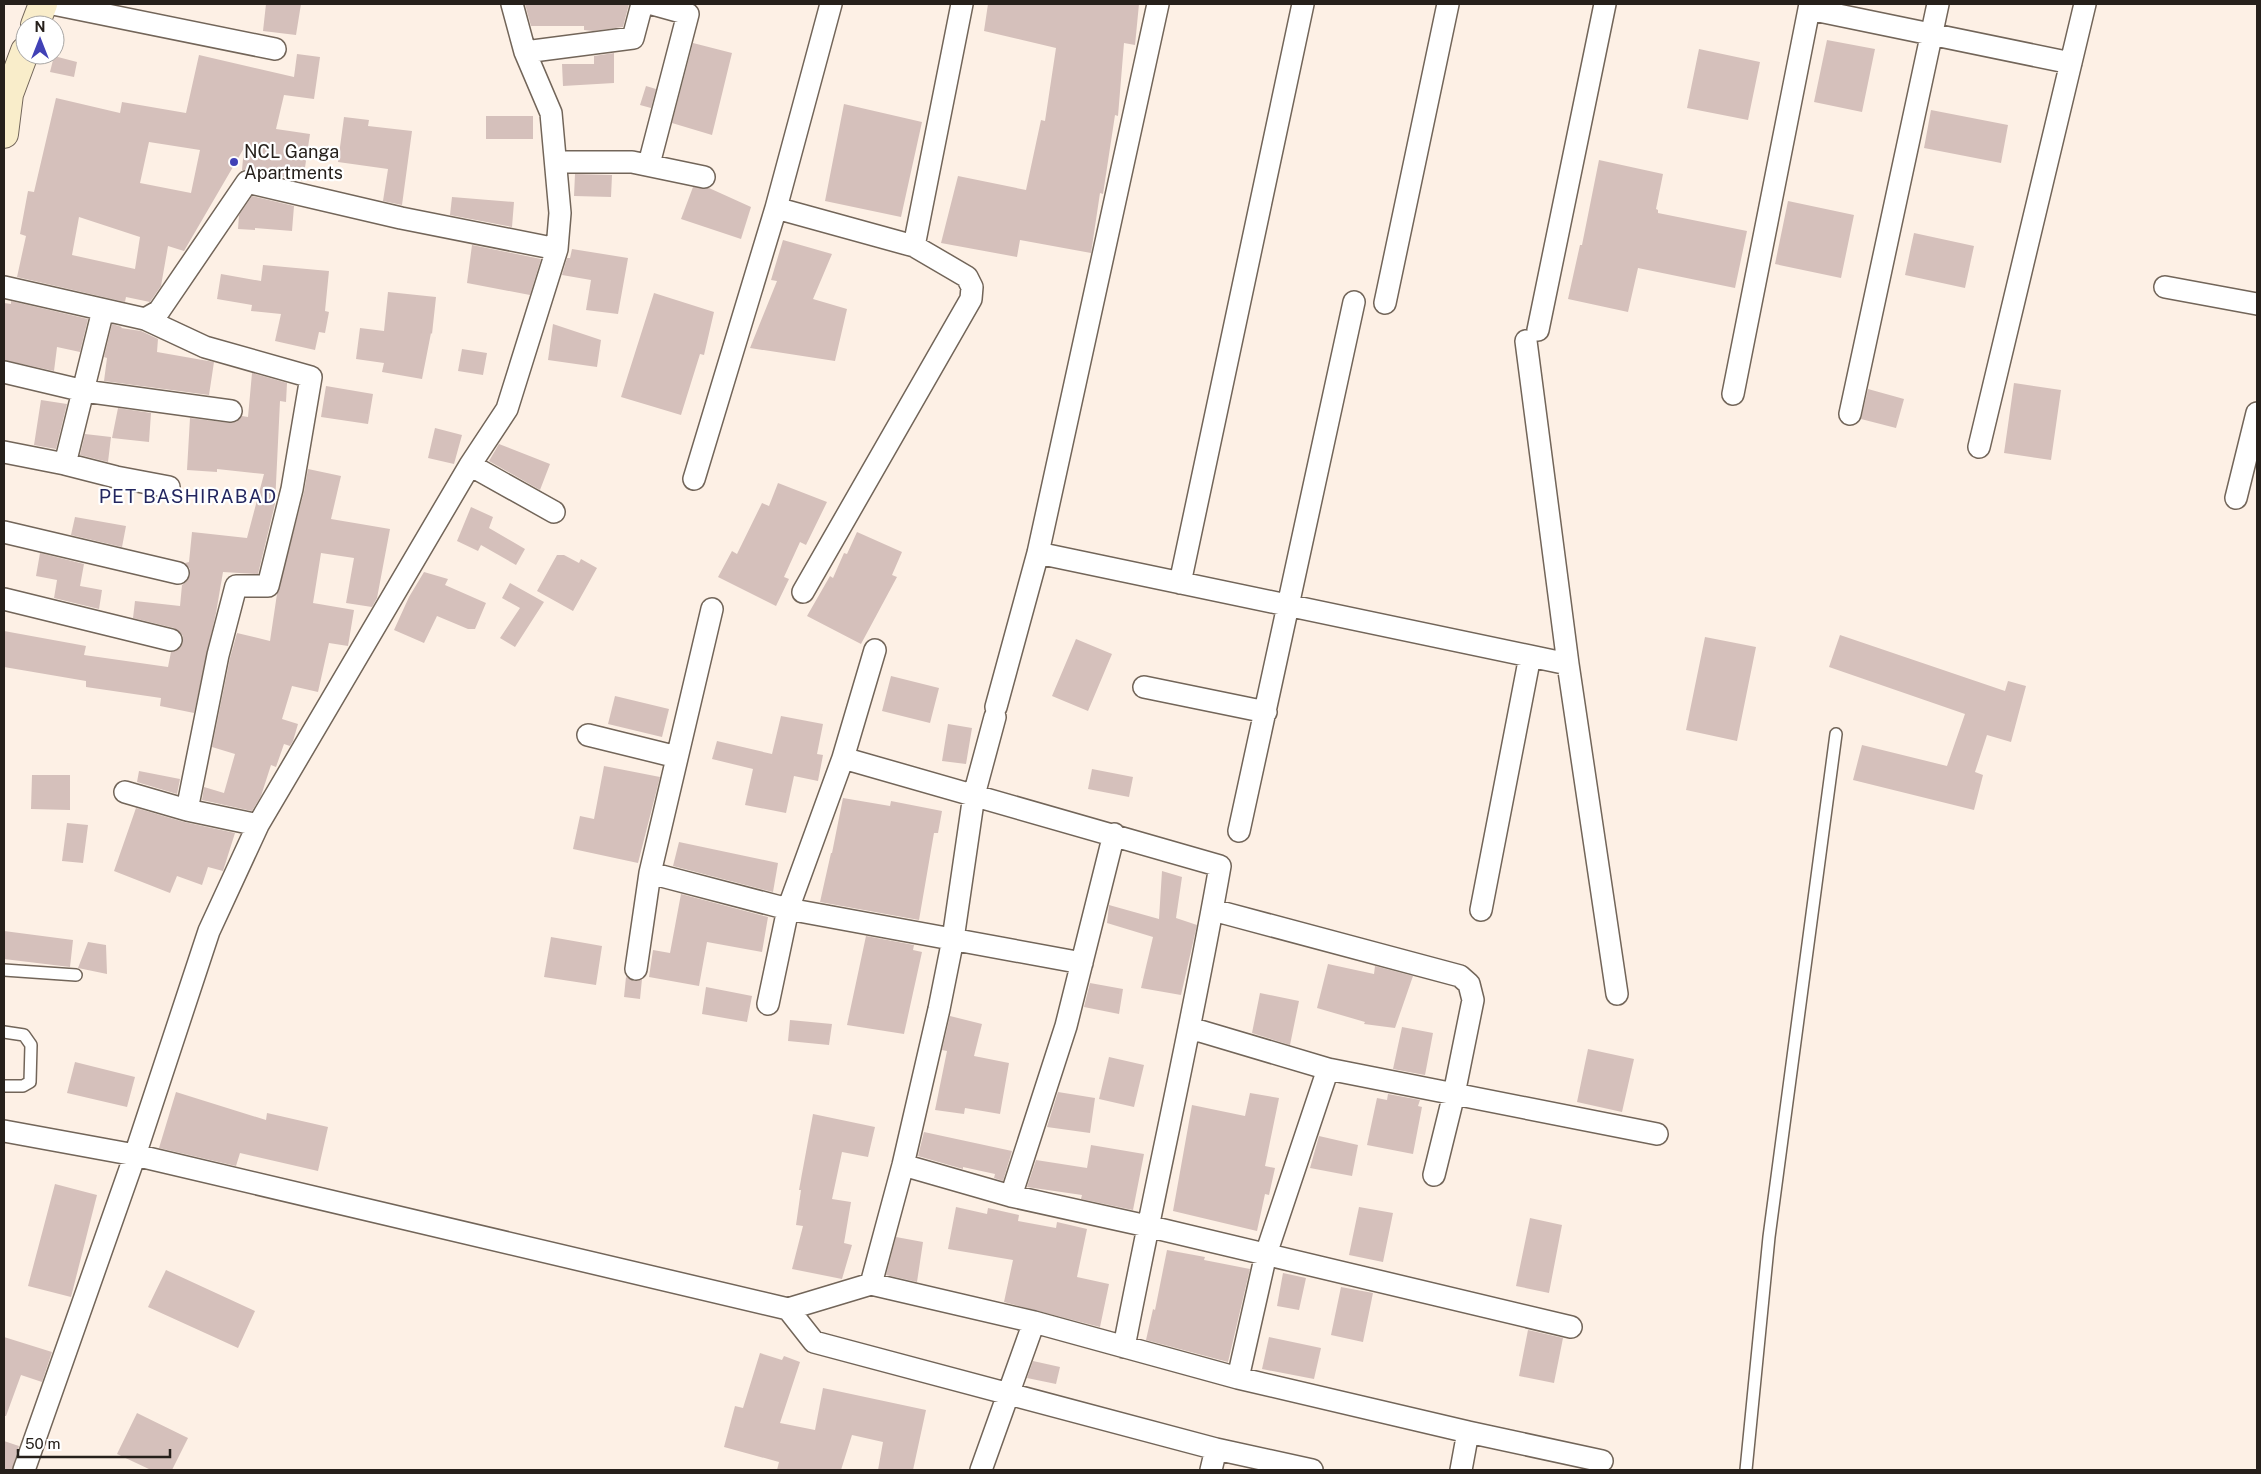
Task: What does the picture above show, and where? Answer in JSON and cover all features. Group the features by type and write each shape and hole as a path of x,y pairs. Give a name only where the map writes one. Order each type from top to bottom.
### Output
{"main road":[{"path":"4,134 9,94 20,65"}],"street":[{"path":"53,4 275,50"},
{"path":"24,1470 135,1155 209,931 258,825 470,466 507,409 557,249 560,213 552,113 525,52 512,4"},
{"path":"525,52 633,38 642,4"},
{"path":"649,164 688,14 652,4"},
{"path":"694,479 776,208 830,4"},
{"path":"914,246 962,4"},
{"path":"871,1284 903,1165 939,1009 953,939 974,795 1038,553 1158,4"},
{"path":"1180,583 1303,4"},
{"path":"1385,303 1448,4"},
{"path":"1605,4 1532,335 1568,664 1617,994"},
{"path":"1850,414 1938,4"},
{"path":"1979,447 2085,4"},
{"path":"1733,394 1809,6 2071,63"},
{"path":"556,162 632,162 649,164 704,177"},
{"path":"145,319 159,311 247,182 401,218 557,249"},
{"path":"776,208 914,246 967,278 972,287 971,299 802,592"},
{"path":"4,287 145,319 205,347 311,377 292,489 268,586 236,586 218,655 187,810"},
{"path":"2166,287 2257,304"},
{"path":"1239,831 1354,302"},
{"path":"65,464 103,310"},
{"path":"4,372 84,391 231,411"},
{"path":"2236,498 2257,413"},
{"path":"4,452 169,487"},
{"path":"470,466 554,512"},
{"path":"4,532 178,573"},
{"path":"1038,553 1568,664"},
{"path":"4,600 171,640"},
{"path":"636,969 650,873 712,609"},
{"path":"768,1004 788,909 843,758 875,650"},
{"path":"1481,910 1530,656"},
{"path":"1144,687 1266,712"},
{"path":"588,734 677,757"},
{"path":"843,758 1114,834 1220,866 1190,1028 1147,1226 1124,1347"},
{"path":"125,792 187,810 258,825"},
{"path":"1011,1196 1066,1026 1114,834"},
{"path":"650,873 788,909 1082,963"},
{"path":"1213,910 1460,976 1469,984 1473,1000 1454,1094 1434,1175"},
{"path":"1190,1028 1328,1069 1657,1134"},
{"path":"1238,1378 1266,1254 1328,1069"},
{"path":"4,1131 135,1155 788,1309 871,1284 1034,1322 1238,1378 1468,1432 1602,1461"},
{"path":"903,1165 1011,1196 1147,1226 1571,1327"},
{"path":"788,1309 814,1342 1216,1449 1312,1470"},
{"path":"981,1470 1006,1394 1034,1322"},
{"path":"1461,1470 1468,1432"},
{"path":"1211,1470 1216,1449"}],"lane":[{"path":"1746,1470 1769,1237 1836,734"},
{"path":"4,970 76,975"},
{"path":"4,1032 24,1036 31,1045 30,1082 23,1086 4,1086"}],"building":[{"path":"266,4 301,4 296,35 263,31"},
{"path":"525,4 629,4 623,27 593,31 584,30 584,26 531,26"},
{"path":"988,4 1139,4 1135,45 1124,43 1118,116 1115,115 1103,194 1100,193 1091,253 1020,240 1017,257 941,243 958,176 1026,190 1041,120 1045,121 1056,48 984,31"},
{"path":"1827,40 1875,49 1862,112 1814,102"},
{"path":"693,43 732,53 712,135 672,123"},
{"path":"1699,49 1760,62 1748,120 1687,108"},
{"path":"614,53 614,83 563,86 562,64 594,64 594,56"},
{"path":"297,54 320,57 314,99 284,95 276,129 310,134 303,181 242,170 244,148 184,251 168,246 161,286 150,302 126,297 125,302 17,277 26,236 20,234 28,191 34,192 56,98 120,113 122,102 186,113 199,55 294,77","holes":["149,142 200,150 191,193 140,183","79,217 140,237 135,269 72,255"]},
{"path":"65,59 77,62 74,77 50,72 52,65 65,65"},
{"path":"646,86 656,89 651,108 640,105"},
{"path":"844,104 922,122 901,217 825,201"},
{"path":"1931,110 2008,125 2001,163 1924,148"},
{"path":"486,116 533,116 533,139 486,139"},
{"path":"344,117 369,120 368,126 412,131 402,205 383,201 388,169 338,162"},
{"path":"1599,160 1663,174 1656,209 1658,213 1747,231 1735,288 1638,268 1628,312 1568,299 1580,245 1582,245"},
{"path":"575,174 612,175 611,197 574,196"},
{"path":"693,187 709,188 751,207 741,239 681,219"},
{"path":"252,196 294,206 292,231 255,228 255,230 238,229 239,215"},
{"path":"452,197 514,202 512,227 450,215"},
{"path":"1788,201 1854,215 1841,278 1775,264"},
{"path":"1914,233 1974,246 1965,288 1905,275"},
{"path":"783,240 832,254 813,299 847,309 835,361 750,348 777,281 771,280"},
{"path":"472,245 541,259 530,295 467,283"},
{"path":"572,249 628,258 618,314 586,310 591,280 562,275"},
{"path":"263,265 329,271 325,311 329,312 325,333 319,332 315,350 275,341 281,314 251,311 252,305 217,299 221,274 261,281"},
{"path":"388,292 436,297 432,334 422,379 382,372 384,363 356,359 360,328 384,331"},
{"path":"654,293 714,312 704,355 700,354 681,415 621,397"},
{"path":"11,301 88,319 80,352 57,347 54,371 4,360 4,303 11,304"},
{"path":"112,324 121,328 141,331 158,339 157,352 214,362 209,395 104,381 107,358 104,357"},
{"path":"553,324 601,340 597,367 548,360"},
{"path":"462,349 487,353 483,375 458,371"},
{"path":"252,373 287,383 286,402 280,401 275,504 258,574 223,572 194,713 160,706 161,698 86,687 86,681 4,667 4,631 86,646 84,655 168,667 171,652 180,648 183,636 174,628 133,618 135,601 180,606 182,585 190,575 190,569 185,563 189,562 192,532 247,538 264,474 217,469 217,472 187,470 190,418 230,423 236,422 242,416 248,417"},
{"path":"2014,383 2061,390 2051,460 2004,453"},
{"path":"326,386 373,394 368,424 321,417"},
{"path":"1868,389 1904,399 1896,428 1861,419"},
{"path":"41,400 67,404 56,449 34,445"},
{"path":"118,408 151,413 149,442 112,438"},
{"path":"435,428 462,435 454,464 428,458"},
{"path":"85,434 111,437 108,462 80,455"},
{"path":"499,444 550,464 540,490 489,461"},
{"path":"308,469 341,476 331,519 390,529 377,598 372,607 346,603 354,558 321,553 313,603 354,610 348,646 329,643 318,692 292,686 282,719 298,724 293,741 290,746 284,744 276,767 271,765 261,796 252,811 202,800 204,787 224,793 235,754 212,747 230,658 237,633 270,641 277,594 304,492"},
{"path":"778,483 827,502 806,545 800,542 784,577 789,579 776,606 718,577 732,551 737,554 762,503 769,506"},
{"path":"471,507 493,517 489,528 525,549 516,565 481,545 478,551 457,541"},
{"path":"75,517 126,526 122,547 71,535"},
{"path":"857,532 902,552 892,575 897,577 861,644 807,616 830,576 833,578 844,553 847,554"},
{"path":"40,553 84,564 80,586 102,590 99,609 54,598 57,580 36,576"},
{"path":"557,555 564,555 579,563 581,559 597,568 573,611 537,591"},
{"path":"424,572 448,579 445,585 486,603 475,629 468,629 437,616 424,643 394,630 409,597"},
{"path":"510,583 544,602 515,647 500,638 520,608 502,598"},
{"path":"1840,635 2005,691 2008,681 2026,686 2011,742 1987,735 1975,772 1983,775 1974,810 1853,780 1862,745 1947,766 1965,714 1829,667"},
{"path":"1705,637 1756,647 1737,741 1686,730"},
{"path":"1076,639 1112,654 1088,711 1052,696"},
{"path":"891,676 939,688 930,723 882,711"},
{"path":"615,696 669,709 662,737 608,724"},
{"path":"781,716 823,724 817,754 823,755 818,781 794,776 786,813 745,805 753,769 712,759 717,741 772,754"},
{"path":"948,724 972,728 966,764 942,761"},
{"path":"604,766 660,777 638,863 573,849 580,816 594,819"},
{"path":"1092,769 1133,777 1129,797 1088,789"},
{"path":"139,771 180,779 177,794 137,782"},
{"path":"32,775 70,775 70,810 31,809"},
{"path":"843,798 890,806 891,801 942,811 938,833 934,833 919,920 820,902"},
{"path":"136,808 184,822 235,833 223,871 208,867 202,885 177,876 170,893 114,871"},
{"path":"67,823 88,825 83,863 62,861"},
{"path":"679,842 778,863 773,892 673,866"},
{"path":"1162,871 1182,877 1176,918 1197,925 1181,995 1141,988 1153,937 1107,923 1109,905 1159,919"},
{"path":"681,894 768,917 762,952 707,942 699,986 649,977 653,950 670,953"},
{"path":"4,931 73,940 70,967 4,959"},
{"path":"866,936 914,945 913,950 922,952 904,1034 847,1025"},
{"path":"551,937 602,946 596,985 544,977"},
{"path":"88,942 106,945 107,974 78,968"},
{"path":"1328,964 1374,974 1375,966 1413,976 1395,1028 1364,1024 1365,1022 1317,1008"},
{"path":"626,977 634,981 642,979 640,999 624,997"},
{"path":"1090,983 1123,989 1119,1014 1084,1007"},
{"path":"706,987 752,996 747,1022 702,1014"},
{"path":"1260,993 1299,1001 1290,1045 1252,1033"},
{"path":"950,1016 982,1024 974,1056 1009,1063 1000,1114 965,1108 964,1114 935,1110 947,1051 942,1050"},
{"path":"790,1020 832,1024 829,1045 788,1041"},
{"path":"1402,1027 1433,1033 1425,1075 1393,1069"},
{"path":"1588,1049 1634,1059 1622,1112 1577,1102"},
{"path":"1109,1057 1144,1065 1134,1107 1099,1099"},
{"path":"75,1062 135,1077 127,1107 67,1093"},
{"path":"176,1092 266,1120 267,1113 328,1127 318,1171 240,1153 236,1166 159,1148"},
{"path":"1058,1092 1095,1098 1090,1133 1047,1127"},
{"path":"1250,1093 1279,1098 1265,1166 1275,1168 1269,1195 1265,1194 1257,1231 1173,1211 1192,1105 1245,1116"},
{"path":"1388,1094 1420,1100 1418,1106 1422,1107 1413,1154 1367,1145 1377,1098 1387,1100"},
{"path":"813,1114 875,1127 868,1157 842,1152 832,1199 851,1202 844,1243 852,1245 842,1279 792,1269 803,1226 796,1225 801,1190 799,1190"},
{"path":"924,1132 1012,1151 1003,1181 994,1178 995,1174 963,1167 963,1169 918,1156"},
{"path":"1319,1136 1358,1145 1352,1176 1310,1168"},
{"path":"1091,1145 1144,1154 1133,1210 1081,1199 1082,1195 1027,1187 1036,1160 1087,1168"},
{"path":"55,1184 97,1195 71,1297 28,1286"},
{"path":"956,1207 987,1214 988,1208 1019,1215 1018,1221 1056,1228 1057,1222 1087,1229 1077,1277 1109,1284 1100,1327 1004,1302 1013,1260 948,1249"},
{"path":"1359,1207 1393,1213 1383,1262 1349,1255"},
{"path":"1530,1218 1562,1225 1549,1293 1516,1286"},
{"path":"896,1237 923,1242 917,1282 886,1275"},
{"path":"1167,1250 1205,1257 1204,1260 1250,1269 1228,1362 1146,1340 1153,1309 1155,1310"},
{"path":"166,1270 255,1311 238,1348 148,1307"},
{"path":"1283,1273 1306,1278 1299,1310 1277,1306"},
{"path":"1341,1287 1373,1293 1363,1342 1331,1335"},
{"path":"1528,1330 1563,1338 1554,1383 1519,1376"},
{"path":"4,1337 52,1352 42,1382 21,1375 6,1416 4,1416"},
{"path":"1269,1337 1321,1348 1314,1379 1262,1369"},
{"path":"760,1353 782,1360 784,1356 800,1362 780,1423 815,1430 823,1388 926,1410 913,1470 878,1470 883,1442 852,1435 841,1470 777,1470 779,1462 724,1447 735,1406 743,1408"},
{"path":"1033,1361 1060,1367 1056,1384 1027,1378"},
{"path":"137,1413 188,1438 172,1470 151,1470 117,1454"},
{"path":"4,1441 19,1446 12,1470 4,1470"}],"place":[{"name":"NCL Ganga Apartments","path":"234,162"}],"district":[{"name":"PET BASHIRABAD","path":"188,496"}]}
